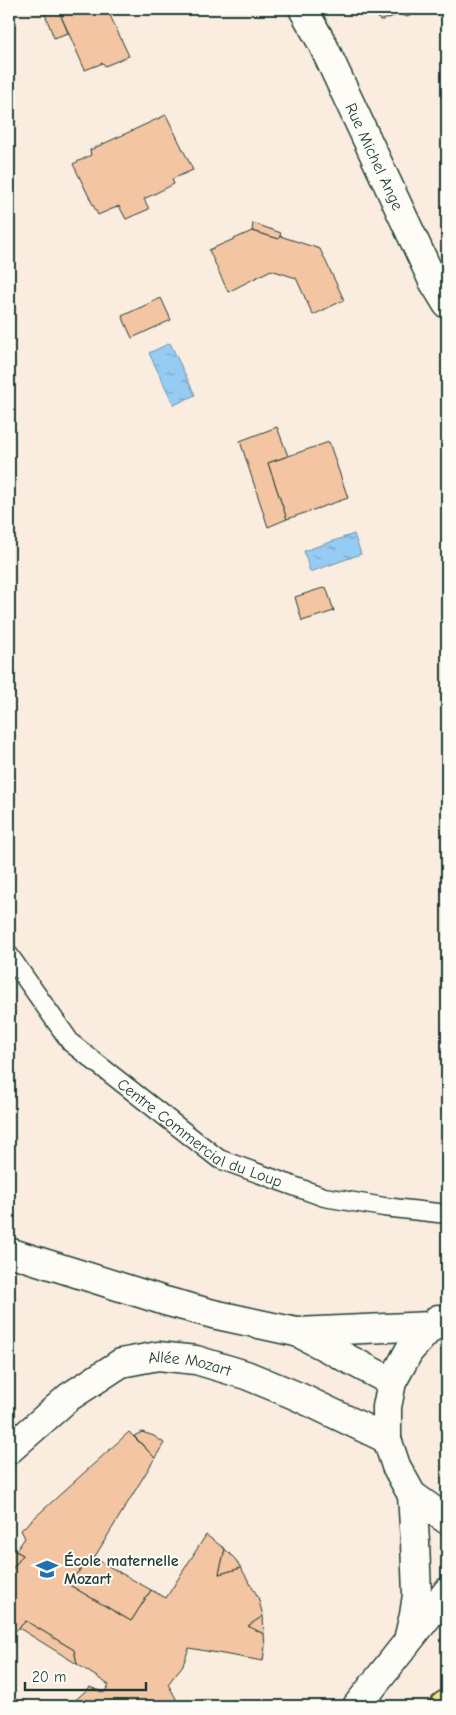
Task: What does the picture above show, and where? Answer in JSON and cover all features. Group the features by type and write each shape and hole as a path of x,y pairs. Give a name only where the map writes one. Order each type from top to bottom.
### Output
{"street":[{"name":"Rue Michel Ange","path":"303,9 322,44 433,281 447,304"},
{"path":"9,1252 165,1301 296,1332 392,1382"},
{"path":"296,1332 442,1320"},
{"path":"408,1640 417,1595 412,1496 396,1466 387,1440 387,1408 392,1382 409,1351 442,1320"},
{"name":"Allée Mozart","path":"9,1450 69,1397 121,1363 158,1356 196,1360 246,1374 297,1396 387,1440"},
{"path":"412,1496 447,1520"},
{"path":"357,1706 447,1592"}],"lane":[{"name":"Centre Commercial du Loup","path":"9,955 71,1043 219,1159 324,1197 384,1208 447,1214"}],"water":[{"path":"170,343 195,395 174,405 149,353"},
{"path":"354,534 361,554 310,572 304,551"}],"building":[{"path":"43,9 79,9 61,16 68,33 54,38"},
{"path":"79,9 107,9 129,56 105,66 103,63 85,70 61,16"},
{"path":"374,9 423,9 407,17 400,14 380,21"},
{"path":"166,115 193,170 172,179 174,184 144,199 149,209 126,219 119,206 98,215 73,164 91,155 90,150"},
{"path":"253,223 281,233 279,239 252,231"},
{"path":"252,231 279,239 280,236 320,249 344,300 313,315 296,278 271,270 228,292 209,250"},
{"path":"161,298 171,320 132,338 122,316"},
{"path":"277,427 288,456 268,463 287,519 268,527 240,441"},
{"path":"329,442 348,498 287,519 268,463"},
{"path":"326,587 334,611 302,621 295,597"},
{"name":"École maternelle Mozart","path":"129,1432 155,1458 94,1558 66,1583 131,1621 151,1590 166,1598 206,1535 225,1549 219,1574 241,1568 258,1597 263,1616 248,1626 264,1634 263,1661 189,1648 183,1665 168,1684 180,1706 69,1706 90,1687 104,1693 109,1685 77,1664 74,1650 26,1621 9,1637 9,1572 23,1555 16,1551 25,1538 21,1530"},
{"path":"142,1432 154,1436 164,1443 155,1458 134,1436"},
{"path":"9,1548 23,1555 10,1572 9,1572"},
{"path":"225,1549 241,1568 219,1574"},
{"path":"94,1558 151,1590 131,1621 66,1583"},
{"path":"263,1616 264,1634 248,1626"},
{"path":"26,1621 74,1650 77,1664 19,1628"}],"place":[{"name":"École maternelle Mozart","path":"47,1569"}]}
